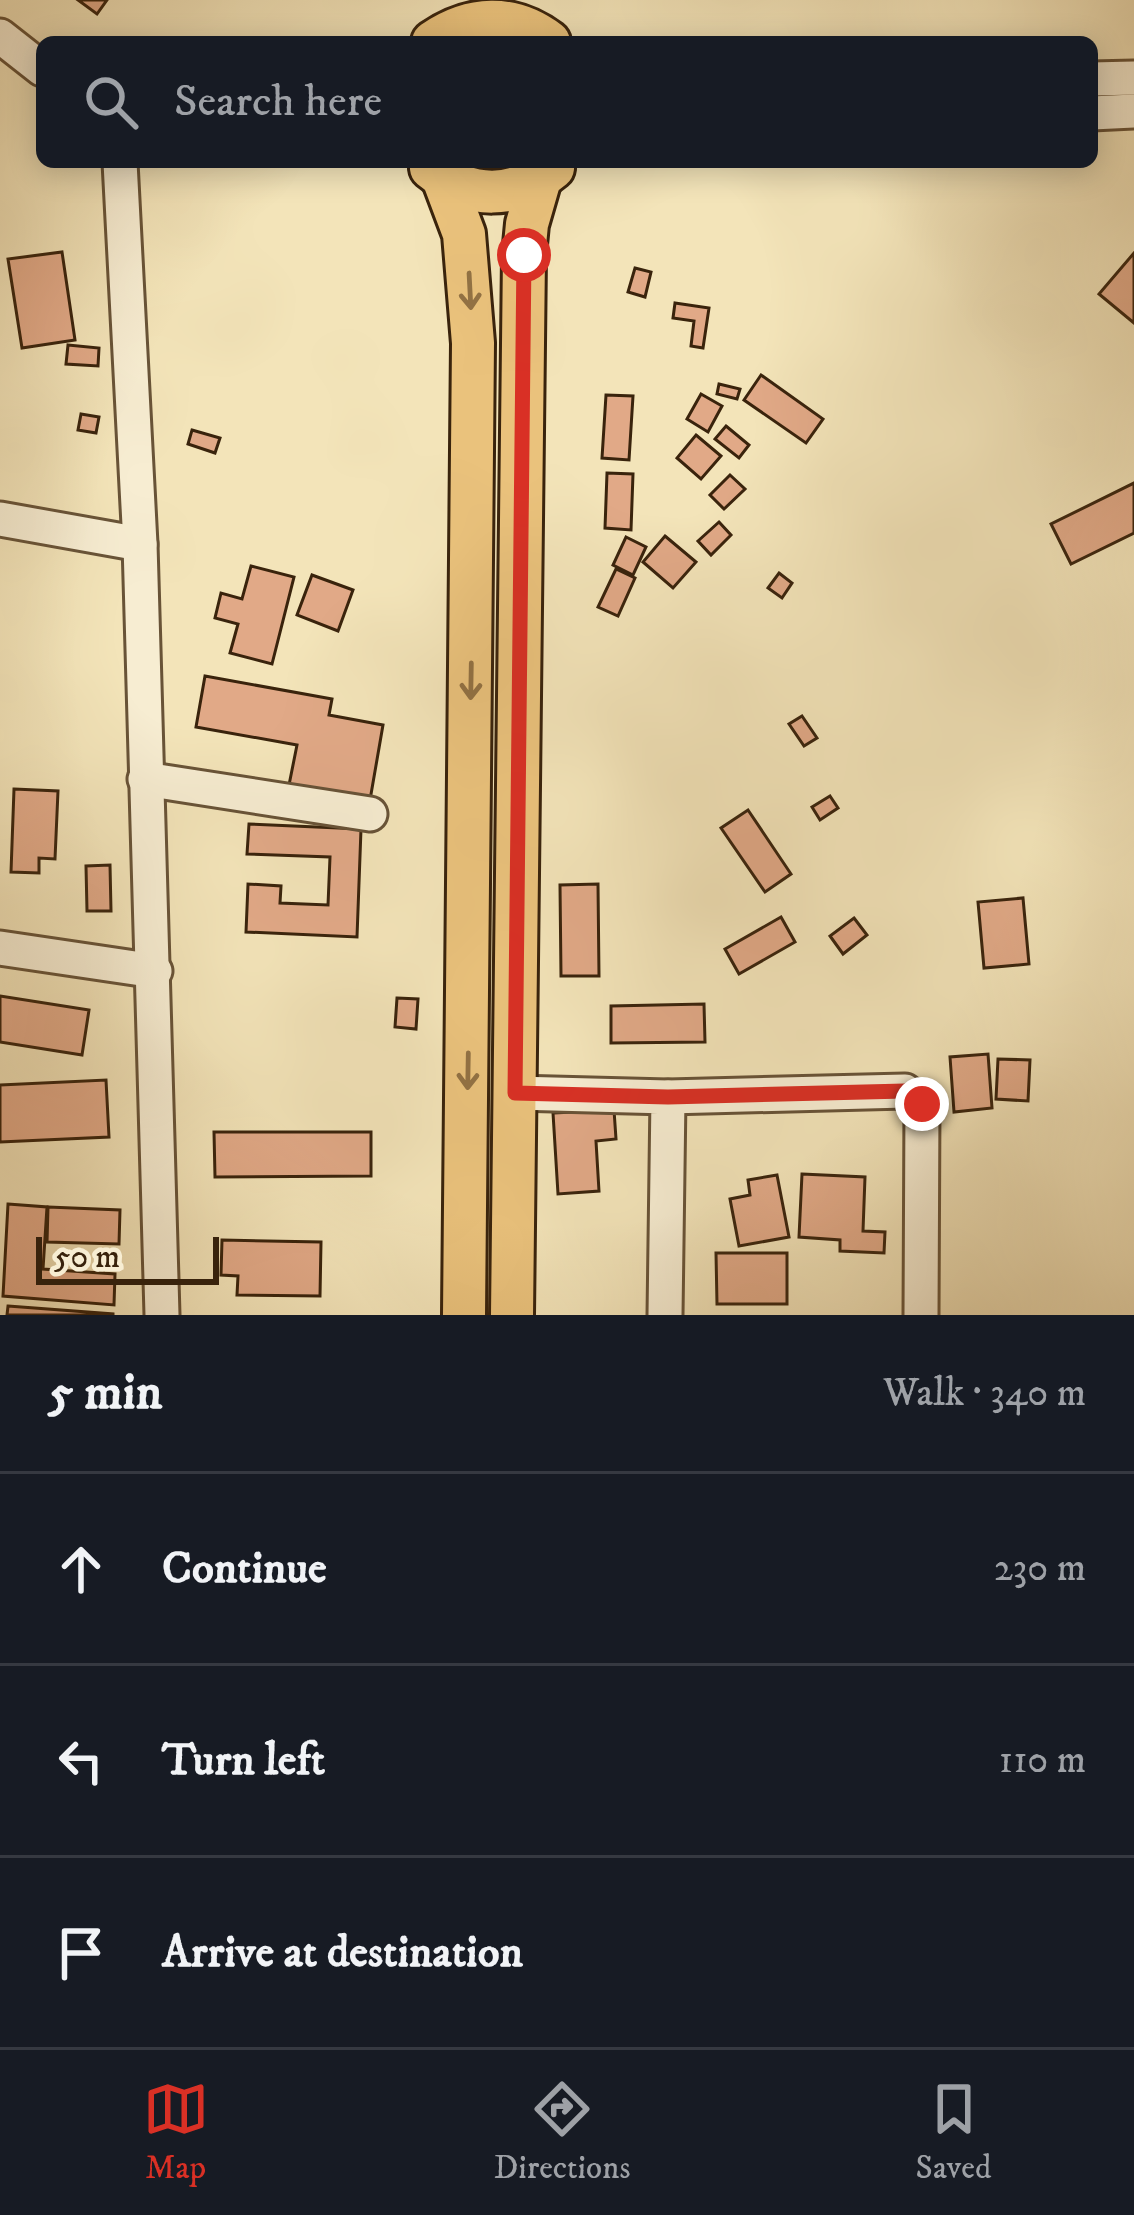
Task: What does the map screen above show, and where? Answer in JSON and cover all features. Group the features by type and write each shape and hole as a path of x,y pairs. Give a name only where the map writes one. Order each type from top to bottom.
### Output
{"main road":[{"path":"436,36 447,0"},
{"path":"442,36 481,20 533,24"},
{"path":"434,170 481,193 522,188 549,170"},
{"path":"434,170 464,235 473,344 464,1315"},
{"path":"512,1315 524,255 527,224 549,170"}],"street":[{"path":"0,36 36,64"},
{"path":"1098,80 1134,78"},
{"path":"1098,113 1134,111"},
{"path":"120,168 140,544 161,1315"},
{"path":"0,519 140,544"},
{"path":"145,779 370,814"},
{"path":"0,947 155,971"},
{"path":"515,1093 668,1097 905,1091 922,1104 921,1315"},
{"path":"665,1315 668,1097"}],"building":[{"path":"78,0 107,0 97,14"},
{"path":"62,252 75,340 22,348 8,259"},
{"path":"1134,253 1134,323 1099,294"},
{"path":"635,268 651,272 645,297 628,292"},
{"path":"675,303 709,308 703,348 691,346 694,321 673,318"},
{"path":"68,345 99,348 98,366 66,364"},
{"path":"761,375 823,419 806,443 744,400"},
{"path":"719,384 740,389 737,399 717,394"},
{"path":"701,394 722,406 708,432 687,419"},
{"path":"606,395 633,396 629,460 602,458"},
{"path":"81,414 99,417 96,433 78,430"},
{"path":"726,426 749,445 739,458 715,439"},
{"path":"192,430 220,438 215,453 188,444"},
{"path":"696,435 721,456 701,479 677,458"},
{"path":"607,473 633,474 631,530 605,528"},
{"path":"730,475 745,489 724,509 710,495"},
{"path":"1134,483 1134,533 1071,564 1051,524"},
{"path":"719,522 731,535 711,555 698,541"},
{"path":"665,536 696,562 673,588 643,562"},
{"path":"626,537 646,547 633,575 613,565"},
{"path":"251,566 294,577 272,664 230,653 238,624 215,618 221,593 242,599"},
{"path":"616,569 635,578 618,616 598,607"},
{"path":"779,573 792,583 782,598 768,588"},
{"path":"312,575 353,590 338,631 297,615"},
{"path":"205,676 332,699 329,715 383,725 370,800 289,785 297,745 196,727"},
{"path":"802,716 817,738 804,746 789,724"},
{"path":"14,789 58,791 55,859 39,858 39,873 11,872"},
{"path":"830,796 838,808 820,820 812,807"},
{"path":"748,810 791,874 765,892 721,828"},
{"path":"249,824 361,829 357,937 246,932 248,884 281,886 280,903 328,905 330,857 247,854"},
{"path":"110,865 111,911 87,911 86,866"},
{"path":"598,884 599,976 561,976 560,885"},
{"path":"1023,898 1029,964 984,968 978,902"},
{"path":"781,917 795,942 739,974 725,949"},
{"path":"854,918 867,935 843,954 830,936"},
{"path":"0,996 89,1010 82,1055 0,1042"},
{"path":"397,998 418,999 416,1029 395,1027"},
{"path":"704,1004 705,1042 611,1043 611,1006"},
{"path":"988,1054 992,1108 954,1112 950,1057"},
{"path":"998,1059 1030,1060 1028,1101 996,1099"},
{"path":"106,1080 109,1137 0,1142 0,1085"},
{"path":"614,1110 616,1139 596,1141 599,1191 558,1194 553,1113"},
{"path":"214,1132 371,1132 371,1176 215,1177"},
{"path":"802,1174 865,1177 863,1231 885,1232 884,1253 840,1251 840,1240 799,1237"},
{"path":"777,1175 789,1237 739,1246 730,1199 750,1195 748,1180"},
{"path":"8,1204 47,1207 43,1269 115,1274 114,1305 3,1296"},
{"path":"48,1207 120,1210 119,1244 47,1242"},
{"path":"222,1240 321,1242 320,1296 237,1295 238,1276 221,1275"},
{"path":"716,1253 787,1253 787,1304 717,1304"},
{"path":"8,1306 113,1314 113,1315 7,1315"}],"route":[{"path":"524,255 515,1093 668,1097 905,1091 922,1104"}]}
